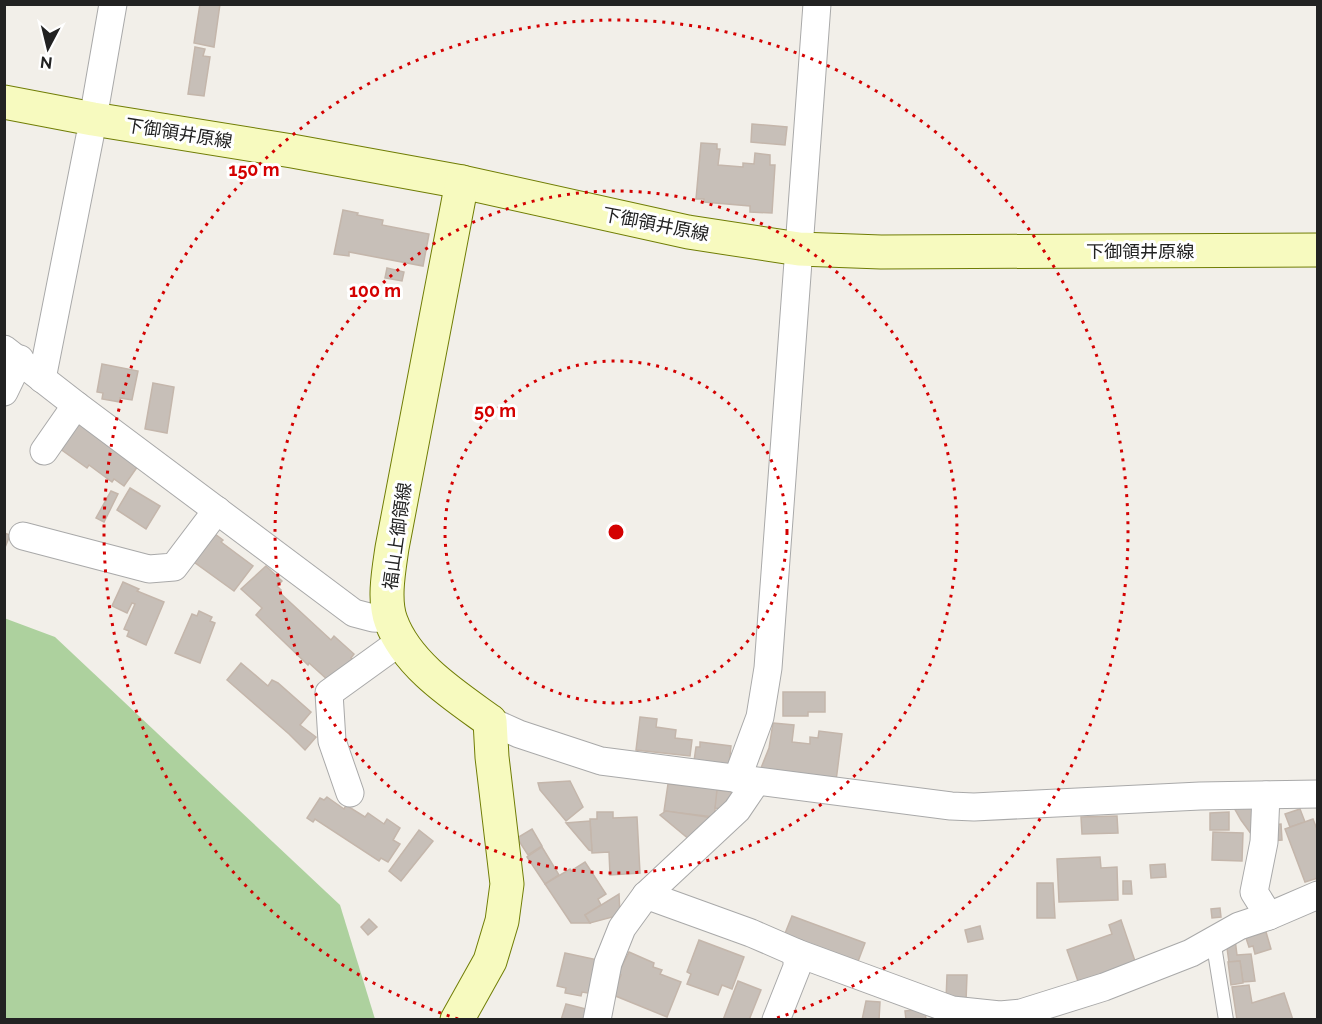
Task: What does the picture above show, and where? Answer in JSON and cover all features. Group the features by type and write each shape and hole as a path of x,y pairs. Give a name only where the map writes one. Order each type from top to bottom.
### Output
{"main road":[{"name":"下御領井原線","path":"4,102 93,120 292,151 462,182 688,232 799,249 881,252 1317,250"},
{"name":"福山上御領線","path":"395,630 387,583 392,548 462,182"},
{"path":"395,630 412,656 434,679 490,721 507,884 502,921 490,961 457,1020"}],"street":[{"path":"42,379 93,120 113,4"},
{"path":"597,1020 608,963 622,928 646,895 737,810 747,781 768,668 817,4"},
{"path":"4,392 12,354 76,405 354,614 373,618 395,630 329,693 332,741 351,793"},
{"path":"44,452 76,405"},
{"path":"23,536 149,569 174,567 217,510"},
{"path":"490,721 519,734 601,761 951,807 1200,796 1317,794"},
{"path":"1266,795 1264,842 1254,892 1269,916"},
{"path":"646,895 952,1010 1000,1016 1021,1013 1104,987 1191,953 1239,927 1317,895"},
{"path":"776,1020 797,967 796,953"}],"lane":[{"path":"1210,941 1215,952 1226,1020"}],"green space":[{"path":"4,618 55,637 340,905 375,1019 5,1019"}],"building":[{"path":"200,4 220,4 214,47 194,43"},
{"path":"195,47 205,49 203,56 210,57 204,96 188,94"},
{"path":"752,124 787,127 785,145 751,142"},
{"path":"701,143 717,144 717,149 720,149 718,165 743,167 743,163 754,164 755,153 770,155 770,165 775,165 772,213 750,212 750,206 704,202 704,199 696,199"},
{"path":"343,210 383,220 382,225 429,234 423,266 349,252 349,256 334,254"},
{"path":"387,268 404,272 402,281 385,278"},
{"path":"102,364 138,371 132,400 120,398 120,402 102,399 103,393 97,392"},
{"path":"153,383 174,387 167,433 145,429"},
{"path":"77,422 138,466 124,486 114,479 112,482 89,465 87,468 59,448"},
{"path":"130,488 160,506 146,529 117,510"},
{"path":"111,491 118,494 104,522 96,518"},
{"path":"4,533 10,535 4,550"},
{"path":"215,534 223,540 221,542 253,566 234,591 194,562"},
{"path":"266,566 282,581 277,586 281,590 279,592 331,640 334,636 354,654 351,658 357,663 329,681 309,663 308,665 256,615 262,608 241,589"},
{"path":"123,582 139,589 137,591 164,602 146,645 127,636 129,631 124,629 135,604 132,603 127,613 112,606"},
{"path":"199,611 212,617 210,621 215,623 200,663 175,653 192,614 197,616"},
{"path":"241,663 268,686 272,680 278,683 311,712 300,725 316,737 305,750 227,680"},
{"path":"783,692 825,692 825,712 808,712 808,716 783,716"},
{"path":"640,717 657,719 656,727 676,730 675,738 692,740 690,756 636,750"},
{"path":"773,723 794,725 792,742 810,744 810,737 818,738 819,731 842,734 836,781 759,773 769,748"},
{"path":"700,742 731,746 729,765 694,761 696,747 700,747"},
{"path":"570,781 583,807 566,821 540,790 538,783"},
{"path":"668,784 718,789 714,817 664,811"},
{"path":"717,790 733,792 722,809 715,808"},
{"path":"327,797 344,809 346,805 365,817 368,813 384,824 387,819 400,828 393,840 400,844 388,862 381,858 379,861 315,819 313,822 307,818 320,798 324,800"},
{"path":"1233,806 1260,806 1254,838 1241,820"},
{"path":"1300,809 1305,822 1290,827 1285,814"},
{"path":"666,811 711,819 690,840 660,815"},
{"path":"597,812 613,812 613,818 637,817 640,873 610,875 609,852 592,853 590,819 597,819"},
{"path":"1229,812 1229,830 1210,830 1210,813"},
{"path":"1117,816 1118,833 1082,834 1081,817"},
{"path":"1313,819 1318,832 1318,878 1305,882 1285,829"},
{"path":"590,821 592,851 566,823"},
{"path":"1281,824 1282,840 1270,841 1269,825"},
{"path":"532,829 542,846 528,855 517,838"},
{"path":"419,830 433,841 401,881 389,871"},
{"path":"1213,832 1243,833 1242,861 1212,860"},
{"path":"542,847 559,875 545,884 527,857"},
{"path":"1100,857 1101,868 1117,867 1118,900 1059,902 1057,859"},
{"path":"585,862 606,894 598,899 601,905 585,915 590,923 571,923 545,884"},
{"path":"1165,864 1166,877 1151,878 1150,865"},
{"path":"1123,881 1131,881 1132,894 1123,894"},
{"path":"1037,883 1053,883 1055,918 1037,918"},
{"path":"619,894 620,915 590,923 585,915"},
{"path":"1220,908 1221,917 1212,918 1211,909"},
{"path":"792,916 865,943 857,964 784,936"},
{"path":"369,919 377,927 368,935 361,927"},
{"path":"1121,920 1136,964 1079,984 1067,950 1112,934 1109,925"},
{"path":"980,926 983,939 968,942 965,930"},
{"path":"1266,932 1271,949 1255,954 1253,946 1249,947 1246,938"},
{"path":"1235,939 1237,955 1251,954 1255,981 1243,982 1240,961 1229,962 1226,941"},
{"path":"699,940 744,957 732,989 722,985 718,995 687,984 691,974 687,972"},
{"path":"629,952 654,963 653,967 662,970 660,974 681,982 667,1017 613,995 621,975 618,974"},
{"path":"565,953 598,960 594,994 582,992 581,996 565,993 566,988 557,986"},
{"path":"1240,961 1243,983 1231,985 1228,962"},
{"path":"947,975 967,975 966,1001 946,1000"},
{"path":"738,981 761,990 749,1020 723,1020"},
{"path":"1249,985 1252,1003 1284,993 1293,1020 1237,1020 1232,987"},
{"path":"866,1001 880,1002 879,1020 862,1020"},
{"path":"566,1004 594,1011 592,1020 561,1020"},
{"path":"925,1009 926,1020 906,1020 905,1011"}]}
